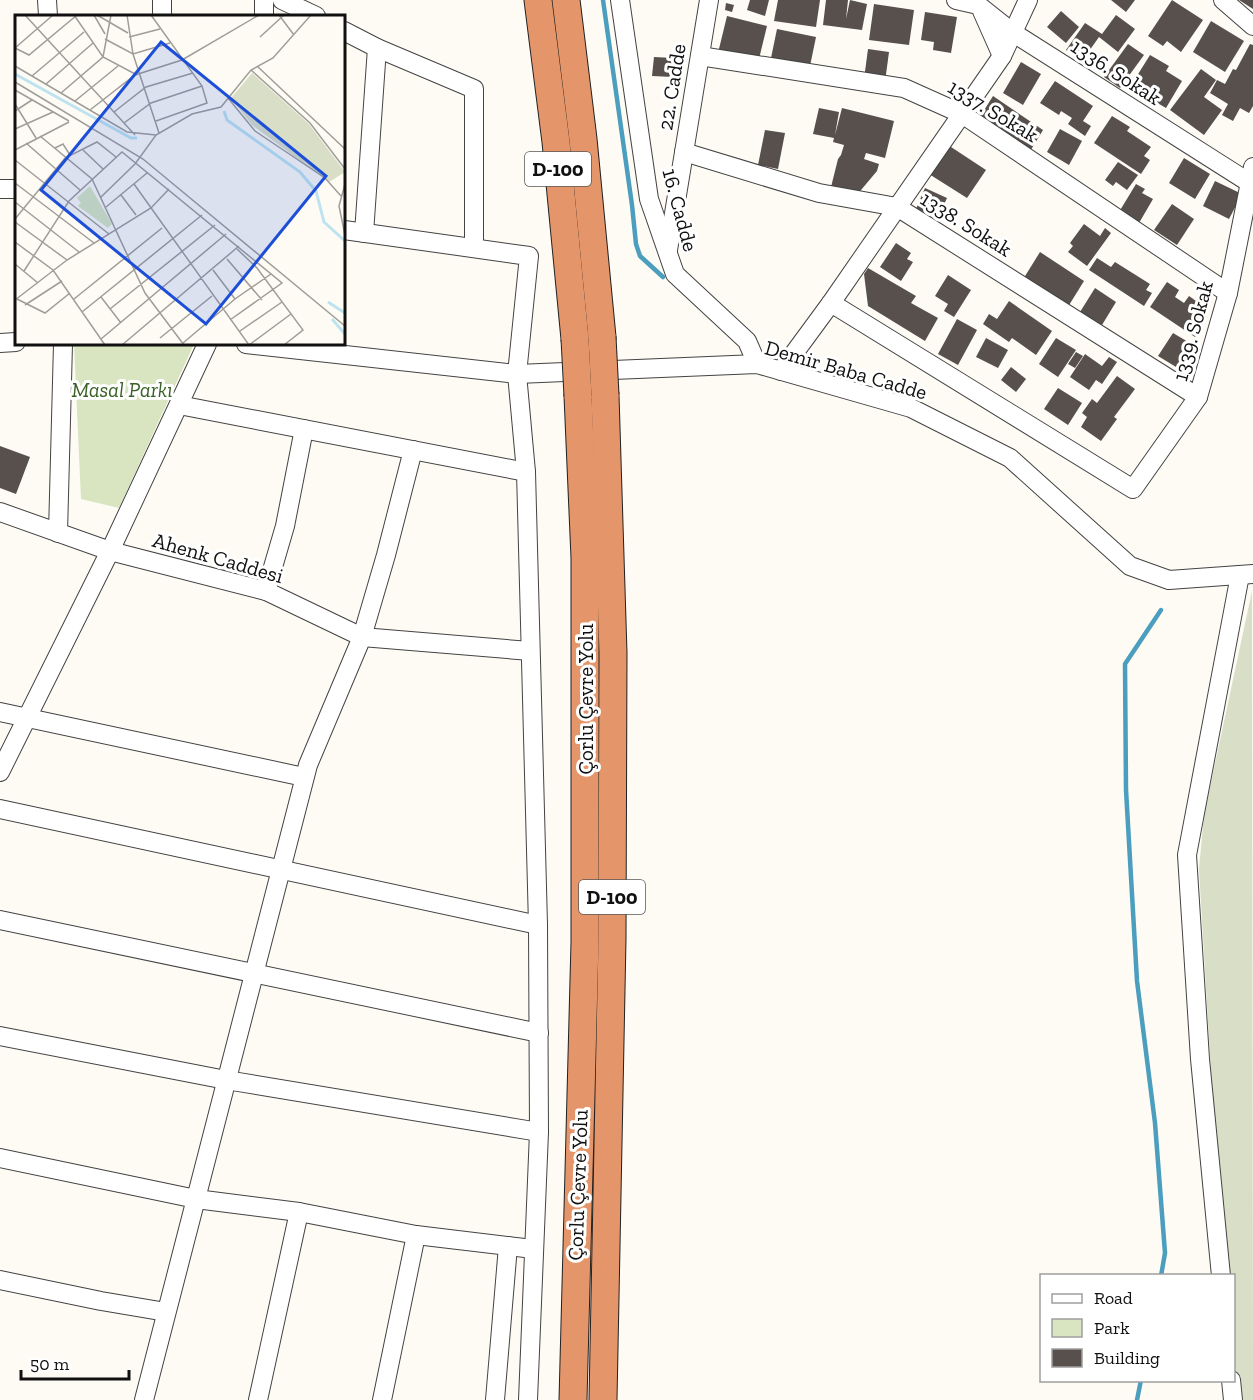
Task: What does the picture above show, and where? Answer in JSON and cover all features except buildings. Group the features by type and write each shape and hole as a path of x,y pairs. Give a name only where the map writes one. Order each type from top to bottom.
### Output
{"highway":[{"name":"Çorlu Çevre Yolu","path":"538,0 554,130 575,339 585,558 585,942 573,1400"},
{"name":"Çorlu Çevre Yolu","path":"566,0 602,337 613,653 612,927 603,1400"}],"street":[{"path":"47,0 48,15"},
{"name":"16. Cadde","path":"620,0 649,200 667,253 675,274 747,341 757,364"},
{"name":"22. Cadde","path":"667,253 709,0"},
{"name":"1336. Sokak","path":"956,0 978,2 1012,32 1252,178"},
{"path":"781,371 831,303 1002,56 1028,0"},
{"path":"1223,0 1253,26"},
{"path":"292,2 314,15"},
{"path":"978,2 1002,56"},
{"path":"345,32 377,48 474,89 474,248"},
{"path":"364,232 377,48"},
{"name":"1337. Sokak","path":"700,56 904,88 962,114 1228,293"},
{"name":"1338. Sokak","path":"684,152 819,193 897,207 1198,397"},
{"name":"1339. Sokak","path":"831,303 1133,489 1198,397 1228,293 1252,178"},
{"path":"345,230 530,256 517,374 526,472 538,926 539,1132 528,1400"},
{"path":"0,343 15,342"},
{"path":"58,533 63,345"},
{"path":"0,772 110,551 207,345"},
{"name":"Demir Baba Cadde","path":"255,345 517,374 757,364 910,408 1010,458 1130,566 1169,580 1247,574"},
{"path":"179,405 526,472"},
{"path":"266,591 285,526 304,429"},
{"path":"144,1400 304,777 362,637 413,450"},
{"name":"Ahenk Caddesi","path":"0,512 110,551 266,591 362,637 530,651"},
{"path":"1221,1274 1200,1059 1187,855 1247,574"},
{"path":"0,712 304,777"},
{"path":"0,809 538,926"},
{"path":"0,920 539,1033"},
{"path":"0,1036 226,1080 539,1132"},
{"path":"0,1158 196,1199 299,1212 416,1234 533,1249"},
{"path":"258,1400 299,1212"},
{"path":"382,1400 416,1234"},
{"path":"495,1400 508,1246"},
{"path":"0,1280 166,1312"},
{"path":"1231,1382 1233,1400"}],"green space":[{"name":"Masal Parkı","path":"74,345 194,345 119,508 81,499"},
{"path":"1252,591 1253,1400 1231,1400 1235,1382 1235,1274 1223,1274 1199,869 1204,815"}],"waterway":[{"path":"603,0 636,244 640,256 663,277"},
{"path":"1161,610 1125,664 1126,790 1137,981 1155,1123 1165,1253 1161,1274"},
{"path":"1137,1400 1141,1382"}]}
